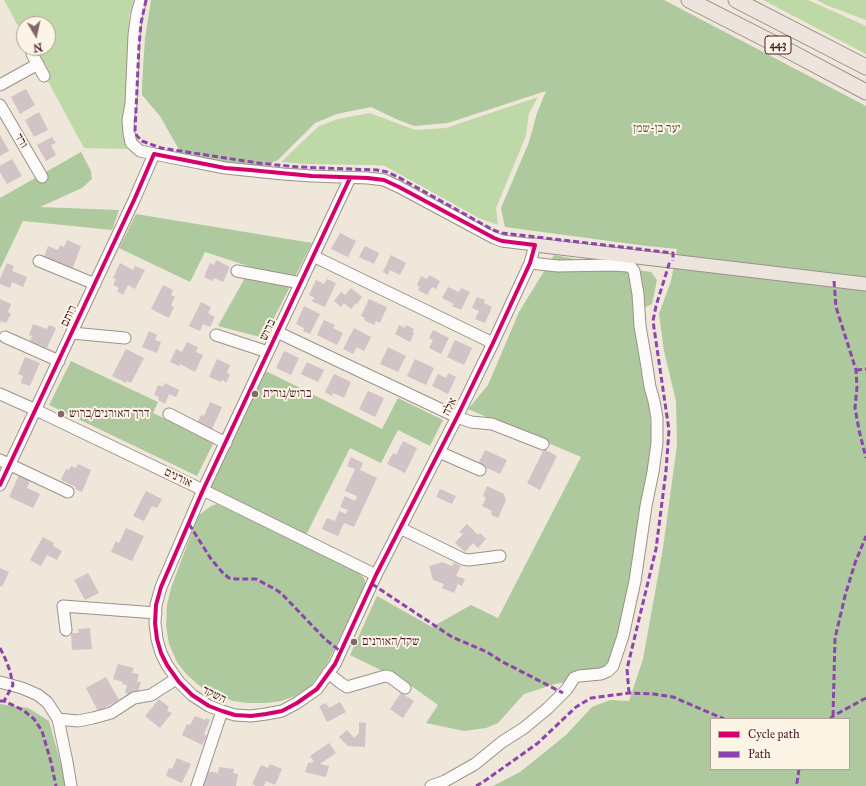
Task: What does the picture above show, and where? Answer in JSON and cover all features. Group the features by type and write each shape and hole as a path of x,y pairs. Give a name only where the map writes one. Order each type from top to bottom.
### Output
{"highway":[{"name":"443","path":"689,0 866,92"},
{"name":"443","path":"736,0 866,67"}],"main road":[{"path":"535,245 866,284"}],"street":[{"path":"141,0 137,13 134,35 131,104 128,120 131,143 140,150 225,168 283,174 384,180 494,238 502,241 535,245"},
{"path":"33,56 44,76"},
{"path":"0,85 38,64"},
{"name":"ורד","path":"0,105 42,177"},
{"name":"רותם","path":"0,485 5,462 36,410 154,154"},
{"name":"ברוש","path":"203,490 350,178"},
{"name":"אלה","path":"376,575 493,343 530,263 535,245"},
{"path":"313,256 493,343"},
{"path":"39,262 95,284"},
{"path":"431,786 445,781 476,764 502,742 524,728 548,708 574,678 579,676 602,674 613,666 623,636 635,581 655,457 658,429 640,326 638,294 634,271 631,267 613,265 558,266 530,263"},
{"path":"237,271 300,283"},
{"path":"277,332 457,417 471,422 492,424 543,444"},
{"path":"72,333 125,338"},
{"path":"216,335 268,352"},
{"path":"5,337 59,361"},
{"name":"אורנים","path":"0,394 203,490 376,575"},
{"path":"169,414 226,443"},
{"path":"439,452 480,470"},
{"path":"5,462 68,492"},
{"name":"השקד","path":"203,490 161,587 156,605 155,623 156,639 166,665 176,679 192,695 209,706 235,715 251,716 266,714 282,711 297,703 317,688 334,664 376,575"},
{"path":"400,528 463,559 469,560 500,556"},
{"path":"66,630 62,606 156,613"},
{"path":"328,673 347,687 385,676 390,677 405,688"},
{"path":"58,719 78,721 111,713 134,698 151,695 176,679"},
{"path":"0,682 22,688 38,695 47,702 58,719 71,786"},
{"path":"197,786 222,711"}],"green space":[{"path":"4,0 134,0 129,16 125,133 127,149 84,148 34,56 56,56 56,16 16,16 16,22"},
{"name":"יער בן-שמן","path":"151,0 664,0 866,106 866,786 493,786 520,772 566,735 592,707 610,700 629,701 643,659 663,548 677,445 676,401 664,351 659,314 671,281 677,249 505,227 501,208 529,142 537,113 546,91 448,123 414,126 371,107 337,114 315,123 278,160 262,167 252,167 182,155 160,116 142,95 145,38"},
{"path":"763,0 808,0 866,26 866,54"},
{"path":"817,0 866,0 866,20 826,5"},
{"path":"538,97 529,113 526,136 496,208 498,225 479,218 385,166 281,162 319,126 338,119 370,113 415,130 446,128"},
{"path":"81,152 91,171 92,179 82,188 40,207 119,210 112,230 23,221 0,269 0,198"},
{"path":"136,214 312,243 264,338 218,326 251,267 205,252 190,282 119,248"},
{"path":"554,255 651,272 657,280 652,304 638,311 652,439 649,479 634,567 610,665 602,677 555,684 524,694 498,723 486,728 464,731 426,723 438,705 407,683 350,655 377,596 432,627 471,605 498,618 581,457 468,409 488,385 519,312"},
{"path":"71,361 158,402 153,413 214,442 197,476 49,405"},
{"path":"266,371 382,429 398,398 443,420 430,446 398,430 381,463 350,448 306,535 209,486"},
{"path":"217,504 359,573 364,578 366,584 327,664 310,687 296,696 281,701 248,703 233,701 217,695 201,687 187,675 177,662 169,644 166,626 167,605 171,588 198,516 211,506"},
{"path":"0,704 28,708 49,721 67,786 0,786"}],"building":[{"path":"26,89 35,105 20,114 11,97"},
{"path":"39,112 48,130 34,137 25,120"},
{"path":"0,135 9,151 0,156"},
{"path":"52,137 56,143 51,145 56,155 46,161 37,145"},
{"path":"12,159 22,176 7,184 0,172 0,166"},
{"path":"340,233 356,241 348,257 331,249"},
{"path":"67,240 81,246 72,270 43,259 48,246 58,250 60,245 64,247"},
{"path":"365,246 379,253 374,264 359,257"},
{"path":"391,255 406,263 400,275 390,270 388,275 383,272"},
{"path":"216,260 230,267 223,282 214,278 212,281 204,277 210,263 214,265"},
{"path":"7,263 14,266 12,271 27,277 23,287 12,282 10,288 0,284 0,279"},
{"path":"120,263 133,270 135,266 145,270 135,289 128,285 123,295 117,291 119,288 113,285 116,279 113,278"},
{"path":"429,275 440,281 436,289 432,287 427,295 418,290 420,287 417,285 421,276 427,279"},
{"path":"327,279 336,283 325,307 311,301 315,298 309,295 316,280 324,284"},
{"path":"163,285 173,290 171,295 175,297 171,305 174,307 169,318 151,309"},
{"path":"448,287 459,292 461,288 470,292 461,310 452,306 454,304 442,298"},
{"path":"351,288 362,297 351,309 344,303 341,307 334,301 341,292 345,295"},
{"path":"477,297 485,300 484,303 492,307 485,323 475,319 479,311 472,308"},
{"path":"0,299 11,304 8,312 11,314 6,323 1,321 0,324"},
{"path":"369,299 387,307 380,323 376,321 374,325 364,320 365,318 361,316"},
{"path":"201,302 211,307 208,313 215,317 210,327 203,324 200,331 189,326"},
{"path":"304,306 320,314 310,334 303,331 304,328 296,324"},
{"path":"324,320 335,325 333,328 343,333 337,345 317,335"},
{"path":"33,324 47,329 49,325 56,328 47,348 30,341 32,336 29,335"},
{"path":"399,325 405,328 406,325 414,329 410,342 395,334"},
{"path":"354,328 371,337 364,351 357,347 353,354 343,349"},
{"path":"433,330 449,338 441,354 429,348 433,340 429,338"},
{"path":"149,331 157,335 155,340 161,342 157,353 142,347"},
{"path":"455,340 472,348 464,365 447,357"},
{"path":"187,342 198,347 196,352 203,355 195,372 180,364 179,366 170,362 176,349 182,352"},
{"path":"388,347 406,356 398,372 380,364"},
{"path":"126,349 144,358 131,383 127,381 126,383 112,376"},
{"path":"284,351 299,358 291,375 276,368"},
{"path":"25,357 40,363 30,386 21,383 23,376 18,374"},
{"path":"217,359 230,365 227,373 230,375 226,383 222,379 221,382 209,377"},
{"path":"415,359 434,368 426,385 407,376"},
{"path":"307,362 324,370 318,382 301,374"},
{"path":"448,373 456,377 448,394 432,386 438,374 446,378"},
{"path":"334,374 351,382 344,398 333,393 332,396 325,392"},
{"path":"165,383 179,390 176,397 169,394 165,404 158,400 159,397 154,395 158,385 163,387"},
{"path":"368,391 384,398 375,417 359,409"},
{"path":"210,402 222,407 212,429 197,423 201,415 204,416"},
{"path":"403,441 417,448 405,473 387,464 393,453 396,455"},
{"path":"544,449 557,456 540,490 527,483"},
{"path":"485,450 507,460 500,474 478,464"},
{"path":"351,457 363,463 360,470 377,478 354,527 344,523 338,536 322,529 327,518 335,521 339,511 346,514 348,510 340,507 345,496 355,501 357,496 345,491 355,469 347,466"},
{"path":"78,464 91,470 82,492 75,489 76,487 61,480 66,469 69,470 71,466 76,468"},
{"path":"19,475 30,480 27,488 40,494 33,508 9,497"},
{"path":"487,486 504,494 506,500 498,518 491,515 492,511 482,506 486,498 483,496"},
{"path":"440,489 456,496 452,504 436,497"},
{"path":"146,491 162,499 157,508 152,506 144,521 133,516"},
{"path":"467,524 478,535 480,533 486,539 478,548 473,543 465,552 455,543 463,534 459,532"},
{"path":"126,528 144,536 132,561 111,552 116,541 119,543"},
{"path":"43,537 54,543 53,546 62,551 57,560 47,555 41,566 30,560"},
{"path":"442,562 452,566 454,563 461,566 456,576 465,579 462,586 458,584 454,593 442,588 444,584 433,580 429,566"},
{"path":"0,568 9,572 2,587 0,586"},
{"path":"88,573 99,593 85,600 74,580"},
{"path":"90,628 92,649 72,650 71,633 79,633 78,629"},
{"path":"118,664 134,668 132,673 139,674 137,682 141,682 137,696 125,693 127,685 113,679"},
{"path":"106,677 119,700 98,711 86,688"},
{"path":"401,693 414,701 403,718 390,709"},
{"path":"159,699 169,707 167,711 172,713 160,728 145,716"},
{"path":"340,702 346,712 327,722 319,706 326,703 329,708"},
{"path":"195,716 205,720 206,718 210,720 204,734 207,736 202,745 182,735 187,724 190,725"},
{"path":"359,722 366,723 365,747 348,746 339,737 347,730 354,738 359,733"},
{"path":"329,743 336,753 320,764 329,766 326,777 305,772 308,763 314,762 310,756"},
{"path":"177,758 191,764 182,783 166,776 169,768 172,769"},
{"path":"270,764 282,769 275,785 266,781 264,786 256,786 252,784 261,765 268,768"},
{"path":"219,767 234,769 233,773 238,774 236,786 203,786 206,771 218,773"}],"marked path":[{"path":"146,0 141,23 139,46 135,131 137,136 142,141 161,148 258,163 298,167 377,170 387,172 493,230 502,233 673,253 673,261"},
{"path":"629,693 627,669 656,549 666,471 669,430 653,321 656,306 670,261"},
{"path":"834,281 836,307 856,370 857,387 855,408 866,458"},
{"path":"856,370 866,369"},
{"path":"189,524 211,559 229,578 256,579 281,593 325,639 340,651"},
{"path":"833,716 835,638 855,563 866,536"},
{"path":"372,584 452,637 487,652 501,661 563,693"},
{"path":"0,648 10,671 13,685 4,701"},
{"path":"476,786 538,743 576,707 591,698 629,693 654,694 673,697 722,718"},
{"path":"831,718 866,698"},
{"path":"0,701 4,701 23,710 34,719 42,731 56,786"},
{"path":"799,770 797,783 799,786"}],"cycle path":[{"path":"0,485 135,198 154,154 225,168 312,176 368,178 384,180 494,238 502,241 535,245 530,263 457,417 376,575 335,664 317,689 297,703 282,711 266,714 251,716 235,715 209,706 192,695 179,682 167,665 161,653 157,639 155,623 156,605 161,587 203,490 350,178"}],"place":[{"name":"ברוש/נורית","path":"255,394"},
{"name":"דרך האורנים/ברוש","path":"61,414"},
{"name":"שקד/האורנים","path":"354,642"}]}
